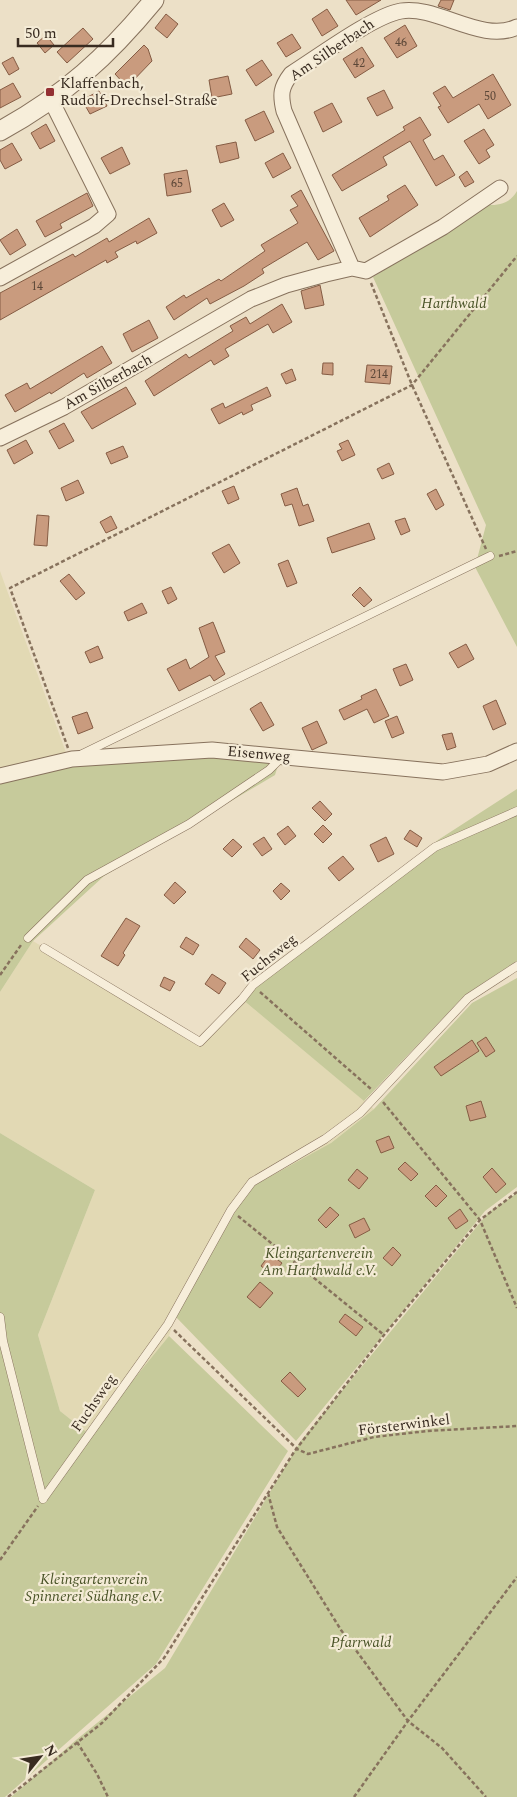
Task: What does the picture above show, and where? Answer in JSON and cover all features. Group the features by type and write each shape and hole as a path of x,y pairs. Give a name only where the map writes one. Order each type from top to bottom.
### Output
{"street":[{"path":"0,131 51,100 90,70 125,35 154,0"},
{"name":"Am Silberbach","path":"359,269 284,111 280,97 282,86 291,74 385,15 411,11 504,32 517,27"},
{"path":"0,278 94,226 108,214 51,100"},
{"name":"Am Silberbach","path":"0,438 64,407 251,299 286,285 359,269 443,226 500,188"},
{"name":"Eisenweg","path":"0,776 72,759 212,750 443,772 488,764 517,752"}],"lane":[{"path":"72,759 490,556"},
{"path":"28,938 87,880 189,824 269,770 282,756"},
{"name":"Fuchsweg","path":"44,948 200,1042 242,999 252,985 435,847 517,811"},
{"name":"Fuchsweg","path":"43,1499 168,1324 231,1210 252,1182 325,1139 360,1113 468,998 517,966"},
{"path":"0,1317 3,1341 43,1499"}],"path":[{"path":"72,759 10,588 412,385 517,256"},
{"path":"359,269 490,556 494,557 517,551"},
{"path":"0,975 28,938"},
{"path":"8,1797 102,1723 164,1658 297,1449 384,1335 480,1220 517,1192"},
{"path":"231,1210 384,1335"},
{"path":"480,1220 517,1308"},
{"path":"168,1324 297,1449"},
{"name":"Försterwinkel","path":"297,1449 308,1454 374,1437 427,1431 517,1426"},
{"path":"268,1493 278,1527 341,1630 408,1720 442,1748 486,1797"},
{"path":"0,1560 43,1499"},
{"path":"354,1797 408,1720 517,1578"},
{"path":"77,1742 97,1774 108,1797"}],"shaded area":[{"path":"0,571 68,758 0,772"},
{"path":"33,941 200,1042 242,999 374,1109 331,1143 175,1316 169,1336 89,1434 60,1411 38,1335 95,1190 0,1133 0,992"}],"green space":[{"name":"Harthwald","path":"517,191 517,647 475,567 486,525 373,277 488,205 501,204 508,201"},
{"path":"184,755 280,759 275,775 104,876 33,941 0,992 0,780 70,764"},
{"path":"517,789 517,961 465,995 364,1101 242,999 438,840"},
{"name":"Kleingartenverein Am Harthwald e.V.","path":"517,978 517,1187 485,1211 296,1441 175,1316 238,1207 255,1185 331,1143 374,1109 472,1003"},
{"name":"Kleingartenverein Spinnerei Südhang e.V.","path":"0,1133 95,1190 38,1335 60,1411 89,1434 169,1336 288,1451 156,1664 5,1797 0,1797"},
{"name":"Pfarrwald","path":"517,1193 517,1797 11,1797 76,1740 165,1668 300,1442 488,1213"}],"building":[{"path":"346,0 381,0 356,15"},
{"path":"441,0 454,0 450,10 438,6"},
{"path":"327,9 338,26 322,36 312,19"},
{"path":"166,14 178,24 167,38 155,28"},
{"path":"405,25 417,46 397,58 384,38"},
{"path":"83,28 93,39 67,63 57,52"},
{"path":"292,34 301,48 286,57 277,43"},
{"path":"46,35 54,45 45,53 37,43"},
{"path":"144,45 148,49 152,61 127,87 115,74"},
{"path":"362,47 374,66 355,78 343,59"},
{"path":"13,57 19,69 9,75 2,63"},
{"path":"262,60 272,75 256,86 246,70"},
{"path":"493,74 511,105 488,119 479,104 448,123 438,107 441,106 433,93 445,86 453,98"},
{"path":"228,76 232,94 212,98 209,80"},
{"path":"13,83 21,97 0,108 0,90"},
{"path":"384,90 393,108 377,116 367,98"},
{"path":"99,91 107,106 90,114 82,100"},
{"path":"332,103 342,122 323,132 314,112"},
{"path":"264,111 274,132 255,141 245,120"},
{"path":"420,117 431,135 423,140 434,160 443,155 455,175 436,186 410,141 383,157 387,165 342,191 332,175 405,130 403,127"},
{"path":"46,124 55,141 40,149 31,133"},
{"path":"484,129 494,145 486,150 490,157 479,164 464,141"},
{"path":"236,142 239,158 220,163 216,146"},
{"path":"12,143 22,160 5,169 0,160 0,150"},
{"path":"122,147 130,164 110,174 101,158"},
{"path":"283,153 291,168 273,178 265,163"},
{"path":"187,170 191,192 167,196 164,174"},
{"path":"467,171 474,182 465,187 459,177"},
{"path":"405,185 418,205 370,237 359,218 389,200 387,196"},
{"path":"301,190 334,251 318,260 307,242 262,269 264,273 244,286 210,304 207,298 174,320 166,307 184,295 186,298 219,279 221,281 265,251 261,245 298,223 290,210 298,206 291,196"},
{"path":"87,193 93,206 60,224 62,228 45,237 36,221"},
{"path":"224,203 234,220 221,227 212,210"},
{"path":"149,218 157,233 137,244 136,241 115,252 118,257 107,263 106,260 0,320 0,293 73,254 75,257 107,238 109,242"},
{"path":"17,229 26,245 10,255 0,240"},
{"path":"320,285 324,305 305,309 301,291"},
{"path":"282,304 292,322 273,333 268,324 225,349 229,356 214,365 211,360 154,396 145,381 186,354 189,358 233,331 230,326 246,317 250,324"},
{"path":"149,320 158,338 132,352 123,334"},
{"path":"102,346 112,363 87,378 84,373 51,394 50,392 15,412 5,395 27,383 30,389"},
{"path":"323,363 333,363 333,375 322,374"},
{"path":"367,365 392,366 390,384 365,382"},
{"path":"292,369 296,380 286,384 281,374"},
{"path":"126,387 136,404 92,429 81,412"},
{"path":"267,387 271,396 251,405 253,410 243,415 242,412 219,424 211,409 223,403 225,408"},
{"path":"64,423 74,441 59,449 49,431"},
{"path":"26,440 33,453 14,464 7,450"},
{"path":"348,440 355,455 342,461 337,451 342,449 339,444"},
{"path":"123,446 128,457 111,464 106,453"},
{"path":"389,463 394,474 382,479 377,469"},
{"path":"78,480 84,493 66,501 61,488"},
{"path":"234,486 239,499 228,504 222,491"},
{"path":"297,488 303,506 308,504 314,521 299,526 292,504 285,506 281,494"},
{"path":"436,489 444,505 436,510 427,494"},
{"path":"37,515 49,516 47,546 34,545"},
{"path":"111,516 117,528 106,533 100,522"},
{"path":"405,518 410,531 401,535 395,521"},
{"path":"369,523 375,539 332,553 327,538"},
{"path":"229,544 240,563 224,573 212,553"},
{"path":"288,560 297,583 287,587 278,564"},
{"path":"69,574 85,593 76,600 60,581"},
{"path":"171,587 177,599 168,604 162,591"},
{"path":"360,587 372,600 364,607 352,595"},
{"path":"142,603 147,613 128,621 124,612"},
{"path":"213,622 225,652 215,656 225,674 214,681 210,675 179,691 167,669 186,659 190,669 209,657 199,628"},
{"path":"466,644 474,659 458,668 449,653"},
{"path":"98,646 103,658 90,663 85,652"},
{"path":"406,664 413,680 400,686 393,669"},
{"path":"376,689 389,716 374,723 367,709 344,720 339,710 362,699 361,696"},
{"path":"496,700 506,724 493,730 483,706"},
{"path":"261,702 274,725 263,731 250,709"},
{"path":"87,712 93,728 78,734 72,717"},
{"path":"397,716 404,733 392,738 385,721"},
{"path":"317,721 327,743 312,750 302,728"},
{"path":"452,733 456,747 447,750 442,735"},
{"path":"320,801 332,814 325,821 312,808"},
{"path":"323,825 332,834 323,843 314,834"},
{"path":"288,826 296,836 285,845 277,834"},
{"path":"410,830 422,838 417,847 404,839"},
{"path":"264,837 272,849 262,856 253,844"},
{"path":"386,837 394,854 378,862 370,845"},
{"path":"233,839 242,847 232,857 223,849"},
{"path":"343,856 354,869 339,881 328,868"},
{"path":"175,882 186,892 174,904 164,895"},
{"path":"281,883 290,891 281,900 273,891"},
{"path":"126,918 140,926 123,953 125,955 118,966 101,956"},
{"path":"186,937 199,945 193,955 180,947"},
{"path":"246,938 260,950 253,959 239,947"},
{"path":"212,974 226,983 219,994 205,984"},
{"path":"164,977 175,982 170,991 160,986"},
{"path":"486,1037 495,1051 486,1057 477,1043"},
{"path":"472,1040 479,1051 441,1076 434,1067"},
{"path":"481,1101 486,1117 470,1121 466,1106"},
{"path":"389,1136 394,1148 381,1153 376,1141"},
{"path":"405,1162 418,1174 411,1181 398,1169"},
{"path":"492,1168 506,1184 496,1193 483,1177"},
{"path":"357,1169 368,1178 359,1189 348,1180"},
{"path":"436,1185 447,1196 436,1207 425,1196"},
{"path":"330,1207 339,1215 326,1228 318,1220"},
{"path":"460,1209 468,1221 456,1229 448,1218"},
{"path":"364,1218 370,1230 355,1238 349,1225"},
{"path":"393,1247 401,1255 392,1266 383,1258"},
{"path":"270,1254 282,1263 273,1275 261,1266"},
{"path":"260,1282 273,1293 260,1308 247,1297"},
{"path":"345,1314 363,1327 356,1336 339,1322"},
{"path":"290,1372 306,1389 298,1397 281,1381"}],"place":[{"name":"Klaffenbach, Rudolf-Drechsel-Straße","path":"50,92"}]}
